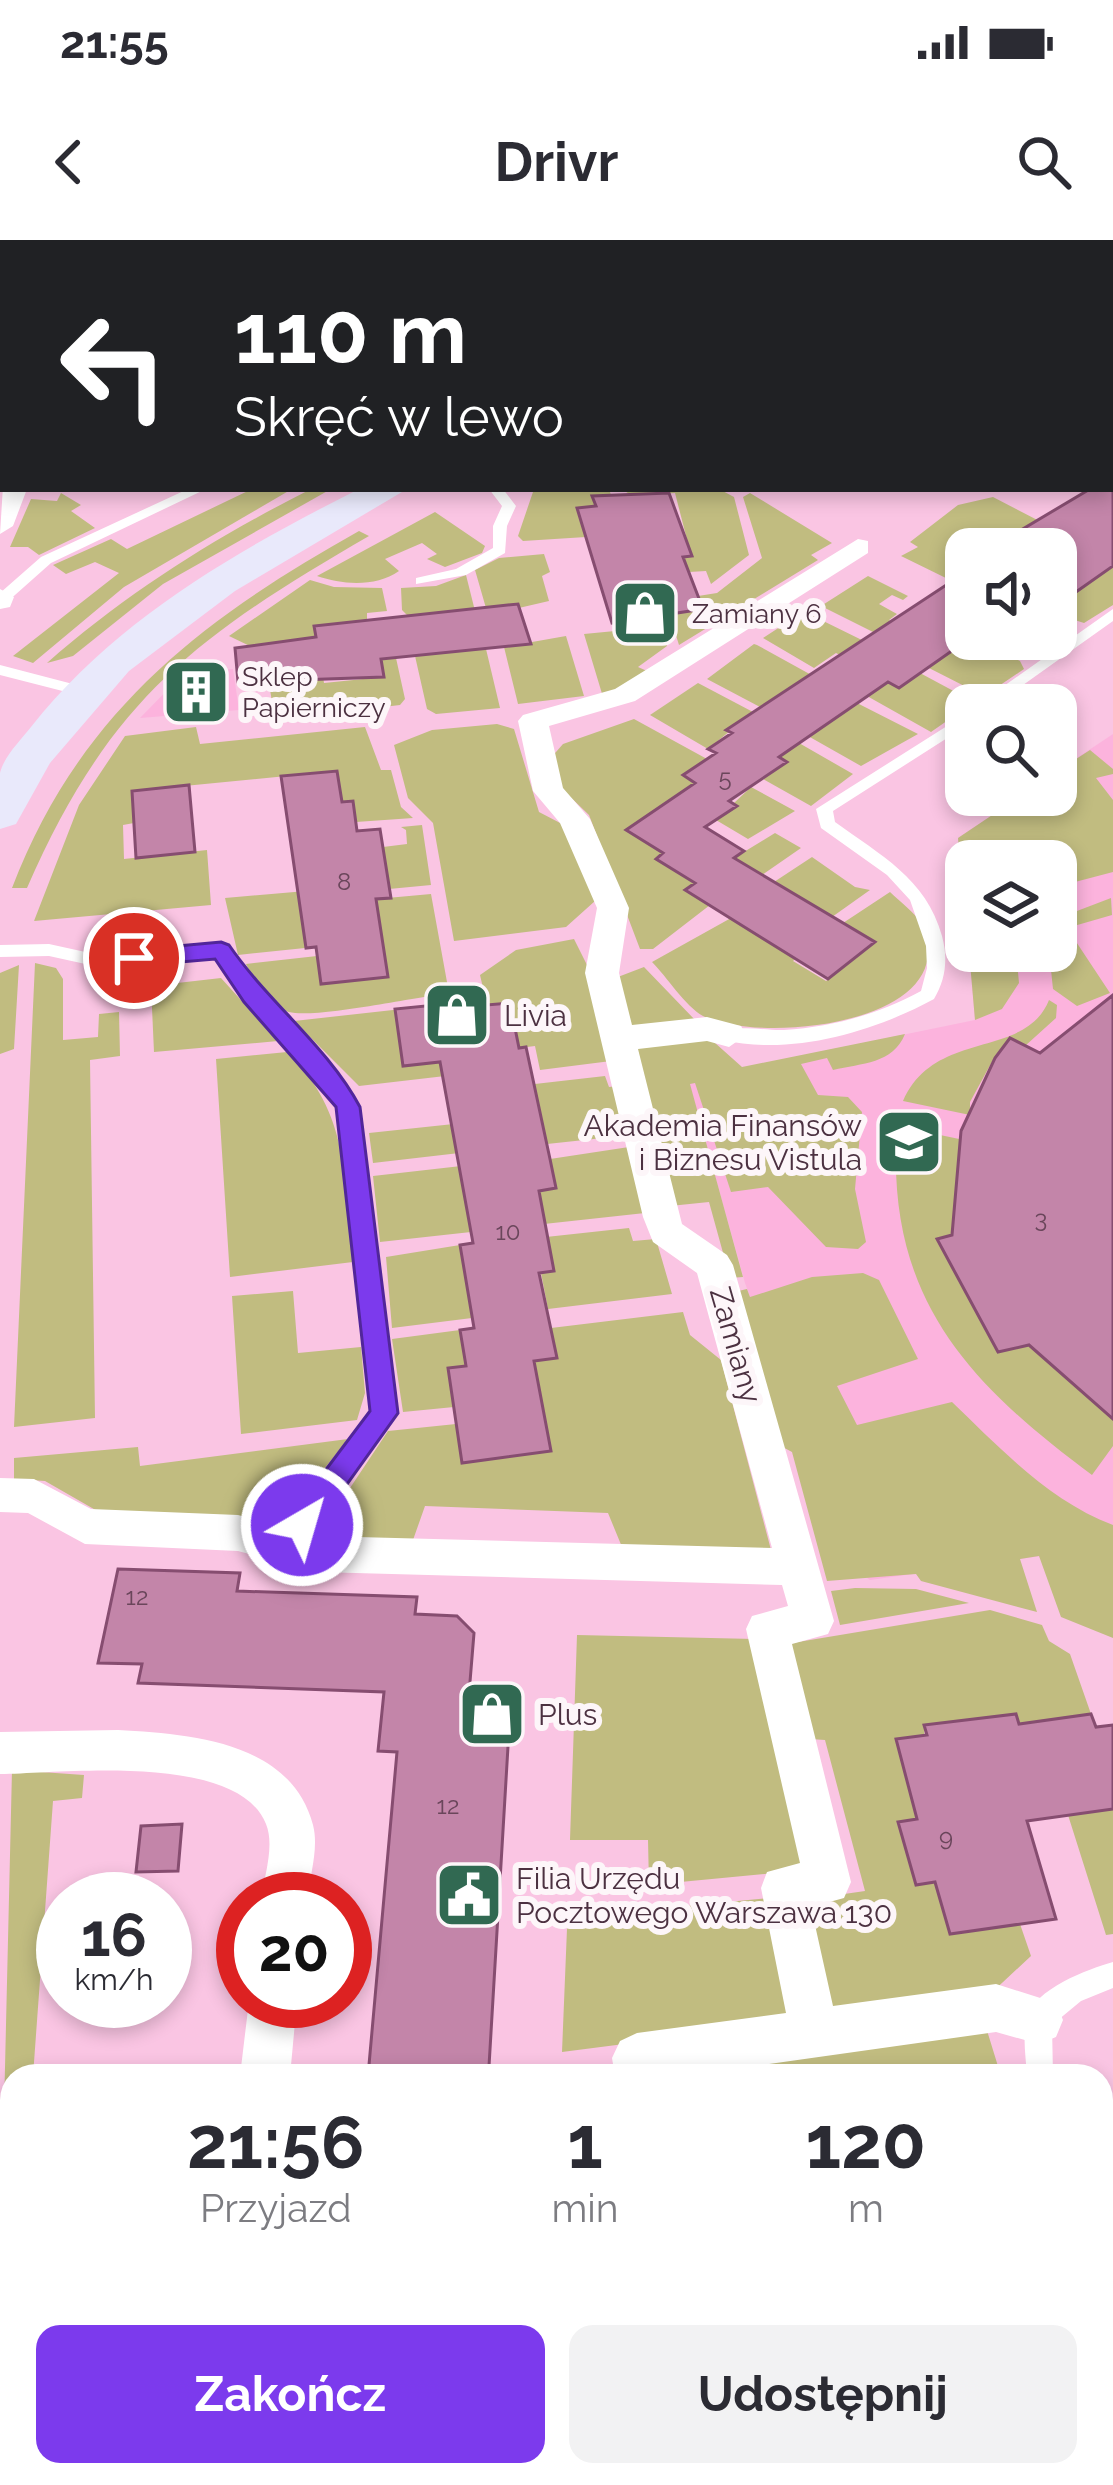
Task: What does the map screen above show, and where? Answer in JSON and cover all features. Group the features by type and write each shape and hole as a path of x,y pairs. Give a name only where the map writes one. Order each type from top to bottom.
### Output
{"street":[{"path":"0,526 13,492"},
{"path":"0,814 86,692 158,628 221,582 383,492"},
{"name":"Zamiany","path":"814,2033 784,1888 828,1882 767,1629 813,1621 714,1265 666,1232 602,973 613,908 574,819 548,791 532,721 625,695 858,547"},
{"path":"617,1039 707,1029 729,1035"},
{"path":"0,1495 34,1496 85,1526 238,1533 319,1554 798,1568"},
{"path":"0,1753 195,1756 240,1767 268,1791 290,1823 286,1872"},
{"path":"638,2064 637,2059 996,2008 1039,2020"},
{"path":"266,2064 270,2028"}],"lane":[{"path":"0,600 46,560 193,492"},
{"path":"421,581 461,572 500,550 500,526 509,506 498,492"},
{"path":"1015,684 1113,614"},
{"path":"0,670 86,692"},
{"path":"729,1035 757,1039 854,1026 928,995 937,953 927,907 913,886 827,824 824,809 945,732"},
{"path":"0,951 50,950 99,961 221,950 252,997 343,1097 368,1250 384,1413 302,1525"},
{"path":"1040,2064 1039,2020 1056,2000 1087,1982 1113,1975"}],"shaded area":[{"path":"246,492 287,492 124,587 33,663 13,656 119,573 95,562 66,574 53,565 111,539 127,549"},
{"path":"305,492 326,492 163,584 73,656 47,663 109,613 240,527"},
{"path":"533,492 610,492 593,496 596,506 577,508 586,537 523,541 518,536"},
{"path":"626,492 725,492 734,497 749,555 711,584 706,571 689,572 684,557 691,555 675,493 633,496"},
{"path":"61,493 81,505 71,511 95,528 39,555 28,547 10,547 31,499 57,501"},
{"path":"750,493 832,543 811,555 818,560 679,645 669,613 702,609 698,596 717,593 762,558 743,497"},
{"path":"993,497 1053,528 945,528 945,578 901,556 918,547 910,542 958,505"},
{"path":"435,512 485,546 482,553 445,567 427,559 437,554 422,543 385,559 399,571 380,580 348,583 317,576"},
{"path":"359,531 369,536 254,607 164,679 91,768 27,888 12,888 72,771 151,677 247,600"},
{"path":"1077,540 1113,559 1113,605 1084,623 1077,621"},
{"path":"544,554 550,572 542,576 549,601 488,615 475,570 499,558"},
{"path":"466,575 475,611 409,617 402,610 401,588 436,586"},
{"path":"868,576 908,596 903,600 892,595 879,604 897,614 889,620 899,626 883,637 821,606"},
{"path":"310,580 334,587 382,588 387,611 367,613 367,621 315,626 324,683 383,677 381,659 396,658 405,699 400,705 275,720 264,653 229,636"},
{"path":"803,612 872,645 850,660 836,653 814,668 763,638"},
{"path":"659,619 667,646 638,667 647,671 603,697 584,634 615,631 613,623"},
{"path":"566,636 584,696 518,704 504,647"},
{"path":"754,644 815,677 760,707 707,679"},
{"path":"486,649 500,708 436,714 427,709 415,656"},
{"path":"945,654 945,660 1018,660 1024,669 1002,684 960,684 927,667"},
{"path":"233,669 239,710 140,718 183,674"},
{"path":"920,673 945,686 945,722 931,732 867,696 888,682"},
{"path":"698,683 753,712 708,749 650,715"},
{"path":"857,703 918,734 861,766 808,736"},
{"path":"634,719 707,759 684,775 695,783 626,830 663,853 657,859 695,883 686,890 710,905 653,949 640,949 589,815 562,789 549,760 563,744"},
{"path":"497,724 514,729 539,812 564,825 595,901 566,927 454,941 433,823 408,798 394,745 432,730"},
{"path":"196,727 200,744 365,727 381,770 391,770 401,807 413,818 356,822 342,802 337,771 133,791 134,823 123,825 124,859 207,850 211,905 34,921 79,805 125,736"},
{"name":"Akademia Finansów i Biznesu Vistula","path":"1113,734 1113,1546 870,1580 846,1563 745,1283 688,1079 975,1020 971,972 1077,972 1077,840 958,838 991,816 1077,816 1077,758"},
{"path":"799,743 853,774 811,806 763,779 786,763 779,757"},
{"path":"1090,750 1113,769 1113,774 1096,778 1113,800 1113,872 1077,881 1077,840 958,840 991,816 1077,816 1077,758"},
{"path":"751,787 795,811 748,839 716,820"},
{"path":"422,825 431,885 389,889 383,847 407,844 406,830 401,827"},
{"path":"775,833 801,848 762,875 734,858"},
{"path":"812,857 855,887 870,890 832,917 774,882"},
{"path":"306,891 305,948 238,955 225,898"},
{"path":"890,892 922,925 928,959 914,985 887,1005 850,1018 809,1026 731,1024 696,1011 652,962 731,918 800,954 793,961 826,981 874,943 843,923"},
{"path":"431,894 449,993 342,1010 289,1012 269,999 246,964 317,956 322,984 387,977 376,899"},
{"path":"1111,898 1112,915 1077,925 1077,911"},
{"path":"574,939 589,969 611,1061 540,1070 535,1046 519,1048 487,1005 480,975 516,950"},
{"path":"1077,943 1110,993 1077,1006 1053,989 1051,972 1077,972"},
{"path":"35,963 56,968 63,979 63,1040 98,1037 99,1014 119,1012 120,1056 90,1060 95,1418 14,1427"},
{"path":"19,965 14,1049 0,1054 0,973"},
{"path":"644,967 696,1021 630,1027 610,980"},
{"path":"971,972 1018,972 1019,983 1002,1009 975,1020"},
{"path":"221,978 278,1041 154,1052 151,986"},
{"path":"1049,1000 1057,1005 1056,1018 1025,1046 994,1058 970,1102 970,1115 903,1101 917,1078 936,1063 1021,1031 1037,1019"},
{"path":"411,1008 396,1016 403,1066 439,1061 471,1073 359,1086 294,1021"},
{"path":"705,1034 742,1067 905,1034 893,1051 875,1061 833,1070 827,1058 801,1064 818,1095 848,1097 862,1112 855,1189 866,1242 858,1249 826,1247 768,1187 731,1192 695,1083 690,1084 743,1277 730,1278 709,1202 670,1206 634,1045"},
{"path":"287,1052 308,1075 333,1124 345,1175 353,1262 230,1277 216,1059"},
{"path":"605,1076 609,1087 618,1086 631,1135 547,1144 540,1112 526,1085"},
{"path":"463,1123 468,1152 373,1163 369,1133"},
{"path":"897,1126 964,1140 959,1152 972,1230 937,1240 998,1352 1035,1344 1054,1368 1113,1418 1113,1446 1092,1475 1006,1405 942,1329 920,1286 905,1239 897,1186"},
{"path":"629,1147 645,1213 544,1224 538,1191 556,1188 550,1159"},
{"path":"470,1165 471,1232 380,1242 373,1176"},
{"path":"629,1228 633,1241 656,1239 672,1294 548,1309 541,1273 546,1237"},
{"path":"460,1245 472,1318 392,1328 386,1257"},
{"path":"863,1273 879,1280 918,1359 837,1386 857,1425 952,1402 1047,1488 1113,1525 1113,1638 1061,1617 1039,1556 1020,1559 1037,1612 921,1581 916,1574 827,1581 792,1452 775,1443 734,1292 747,1289 750,1297 812,1277"},
{"path":"293,1291 298,1353 361,1347 365,1393 357,1420 241,1434 232,1296"},
{"path":"683,1312 690,1335 721,1360 771,1550 622,1547 608,1513 425,1506 413,1540 341,1538 335,1530 338,1506 388,1431 456,1424 463,1463 550,1451 534,1361 557,1357 551,1328"},
{"path":"460,1330 466,1366 448,1369 454,1407 403,1412 392,1339"},
{"path":"348,1439 296,1504 266,1518 99,1512 45,1481 14,1479 14,1458 138,1447 140,1466"},
{"path":"916,1589 969,1603 840,1625 831,1591"},
{"path":"990,1610 1042,1625 1049,1641 1070,1654 1091,1714 1019,1724 1015,1714 925,1725 917,1819 898,1823 915,1885 935,1882 950,1934 1020,1924 1031,1956 987,1997 824,2021 796,1901 865,1891 825,1740 810,1739 786,1644"},
{"path":"577,1635 755,1639 805,1870 649,1885 648,1840 570,1840"},
{"path":"12,1770 84,1775 82,1798 53,1801 48,1872 36,1872 34,2064 5,2064"},
{"path":"1113,1809 1113,1934 1106,1935 1068,1815"},
{"path":"770,1898 795,2022 562,2052 568,1904 674,1907"},
{"path":"985,2024 997,2064 734,2064"}],"building":[{"path":"1085,492 1113,492 1113,566 1077,591 1077,528 1024,528"},
{"path":"669,493 692,556 683,557 703,609 612,623 577,508 596,506 592,496"},
{"path":"945,586 945,656 899,688 888,682 779,757 787,762 729,801 737,806 705,827 744,851 734,858 875,942 828,979 685,890 695,883 656,859 663,853 626,830 695,783 683,775 716,753 708,749 732,733 726,730"},
{"path":"518,604 531,644 381,659 384,677 238,682 235,648 316,637 314,626"},
{"path":"337,771 342,802 353,801 357,831 380,829 391,898 376,899 388,977 321,984 316,947 306,948 281,776"},
{"path":"189,785 195,852 136,858 132,791"},
{"path":"1113,995 1113,1419 1029,1345 998,1352 937,1239 952,1235 961,1131 995,1058 1010,1038 1040,1053"},
{"path":"485,1000 487,1005 510,1003 519,1048 526,1047 556,1188 539,1191 554,1271 539,1273 557,1358 534,1361 551,1451 462,1463 448,1368 466,1366 460,1330 474,1328 460,1245 473,1243 440,1062 403,1066 395,1009"},
{"path":"118,1569 240,1573 237,1591 417,1597 415,1614 457,1616 474,1633 469,1694 511,1696 489,2064 369,2064 397,1752 378,1751 384,1692 138,1683 142,1664 98,1663"},
{"path":"1016,1714 1019,1724 1091,1714 1096,1727 1113,1725 1113,1809 1027,1821 1056,1919 950,1934 935,1882 916,1885 898,1822 917,1819 896,1739 927,1735 924,1725"},
{"path":"182,1824 178,1871 136,1872 141,1826"}],"place":[{"name":"Zamiany 6","path":"645,613"},
{"name":"Sklep Papierniczy","path":"196,692"},
{"name":"Livia","path":"457,1015"},
{"name":"Akademia Finansów i Biznesu Vistula","path":"909,1142"},
{"name":"Plus","path":"492,1714"},
{"name":"Filia Urzędu Pocztowego Warszawa 130","path":"469,1895"}],"route":[{"path":"134,958 221,950 252,997 338,1088 348,1107 384,1413 302,1525"}]}
